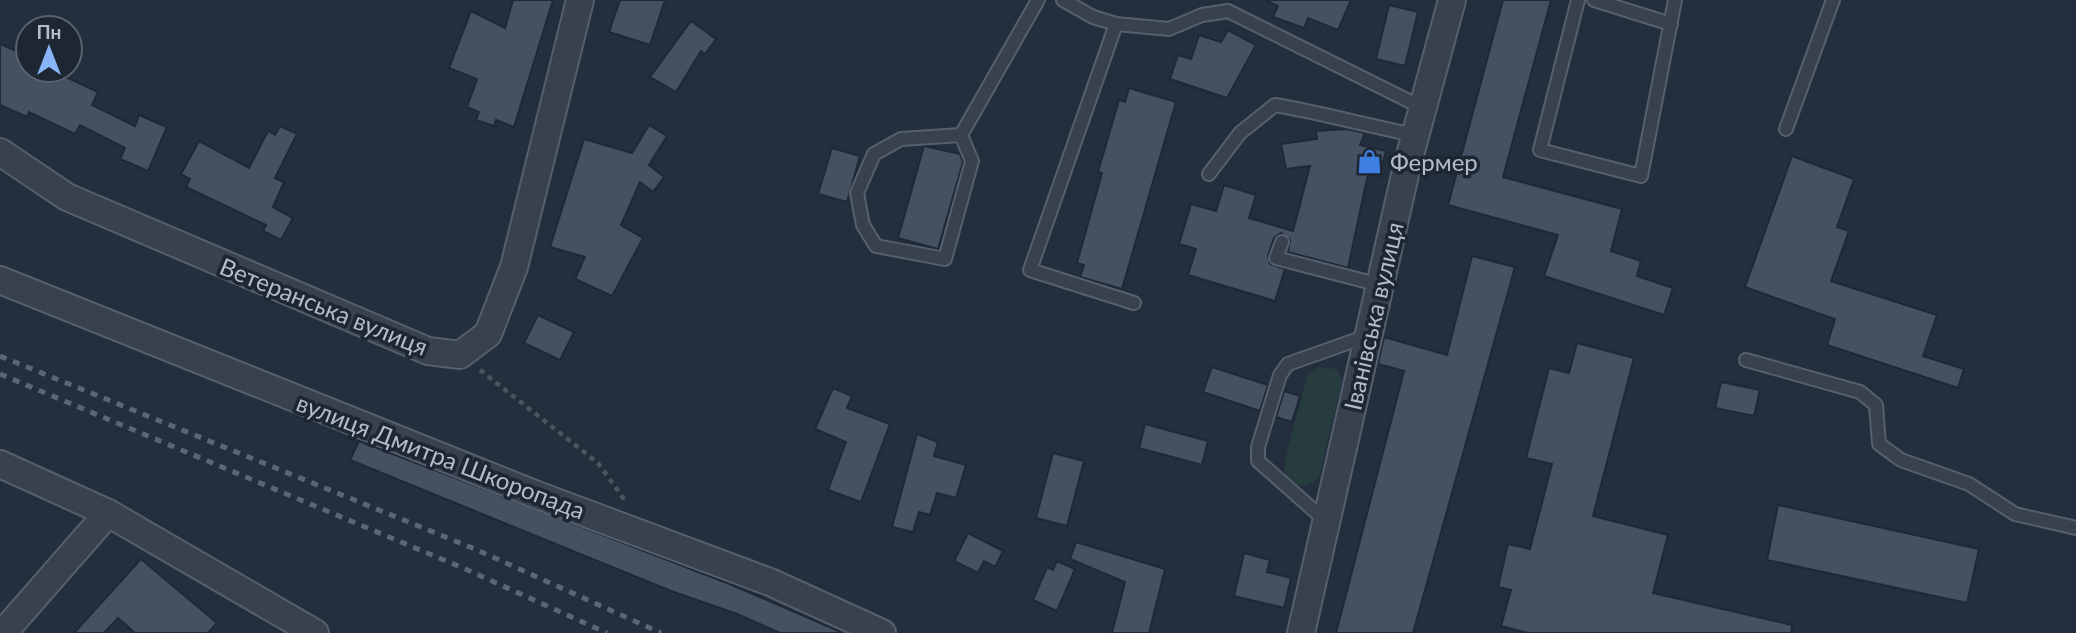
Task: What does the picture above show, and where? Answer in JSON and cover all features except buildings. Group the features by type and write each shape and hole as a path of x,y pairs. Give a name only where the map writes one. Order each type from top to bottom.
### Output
{"street":[{"name":"Ветеранська вулиця","path":"0,152 67,197 189,251 428,351 460,355 488,334 514,267 580,0"},
{"name":"Іванівська вулиця","path":"1301,633 1415,135 1452,0"},
{"name":"вулиця Дмитра Шкоропада","path":"0,280 232,375 770,582 882,633"},
{"path":"0,464 108,513 315,633"},
{"path":"3,633 108,513"}],"lane":[{"path":"961,135 1038,0"},
{"path":"1063,0 1093,17 1116,24 1169,29 1202,15 1228,11 1423,108"},
{"path":"1578,0 1540,150 1641,176 1675,0"},
{"path":"1594,0 1671,24"},
{"path":"1786,129 1833,0"},
{"path":"1116,24 1030,270 1134,303"},
{"path":"1209,174 1240,133 1275,106 1325,113 1363,125 1415,135"},
{"path":"961,135 972,160 945,259 876,246 863,225 857,193 874,154 901,139 961,135"},
{"path":"1282,242 1276,258 1380,285"},
{"path":"1326,521 1267,471 1258,461 1258,447 1280,375 1288,364 1368,336"},
{"path":"1746,360 1860,391 1876,405 1879,444 1901,460 1969,484 2015,514 2076,528"}],"path":[{"path":"460,355 598,463 624,496 631,530"}],"green space":[{"path":"1318,367 1337,369 1342,381 1320,474 1312,483 1304,486 1285,476 1285,459 1308,373"}],"railway":[{"path":"0,356 475,549 661,633"},
{"path":"0,374 463,568 607,633"}],"place":[{"name":"Фермер","path":"1370,161"}]}
